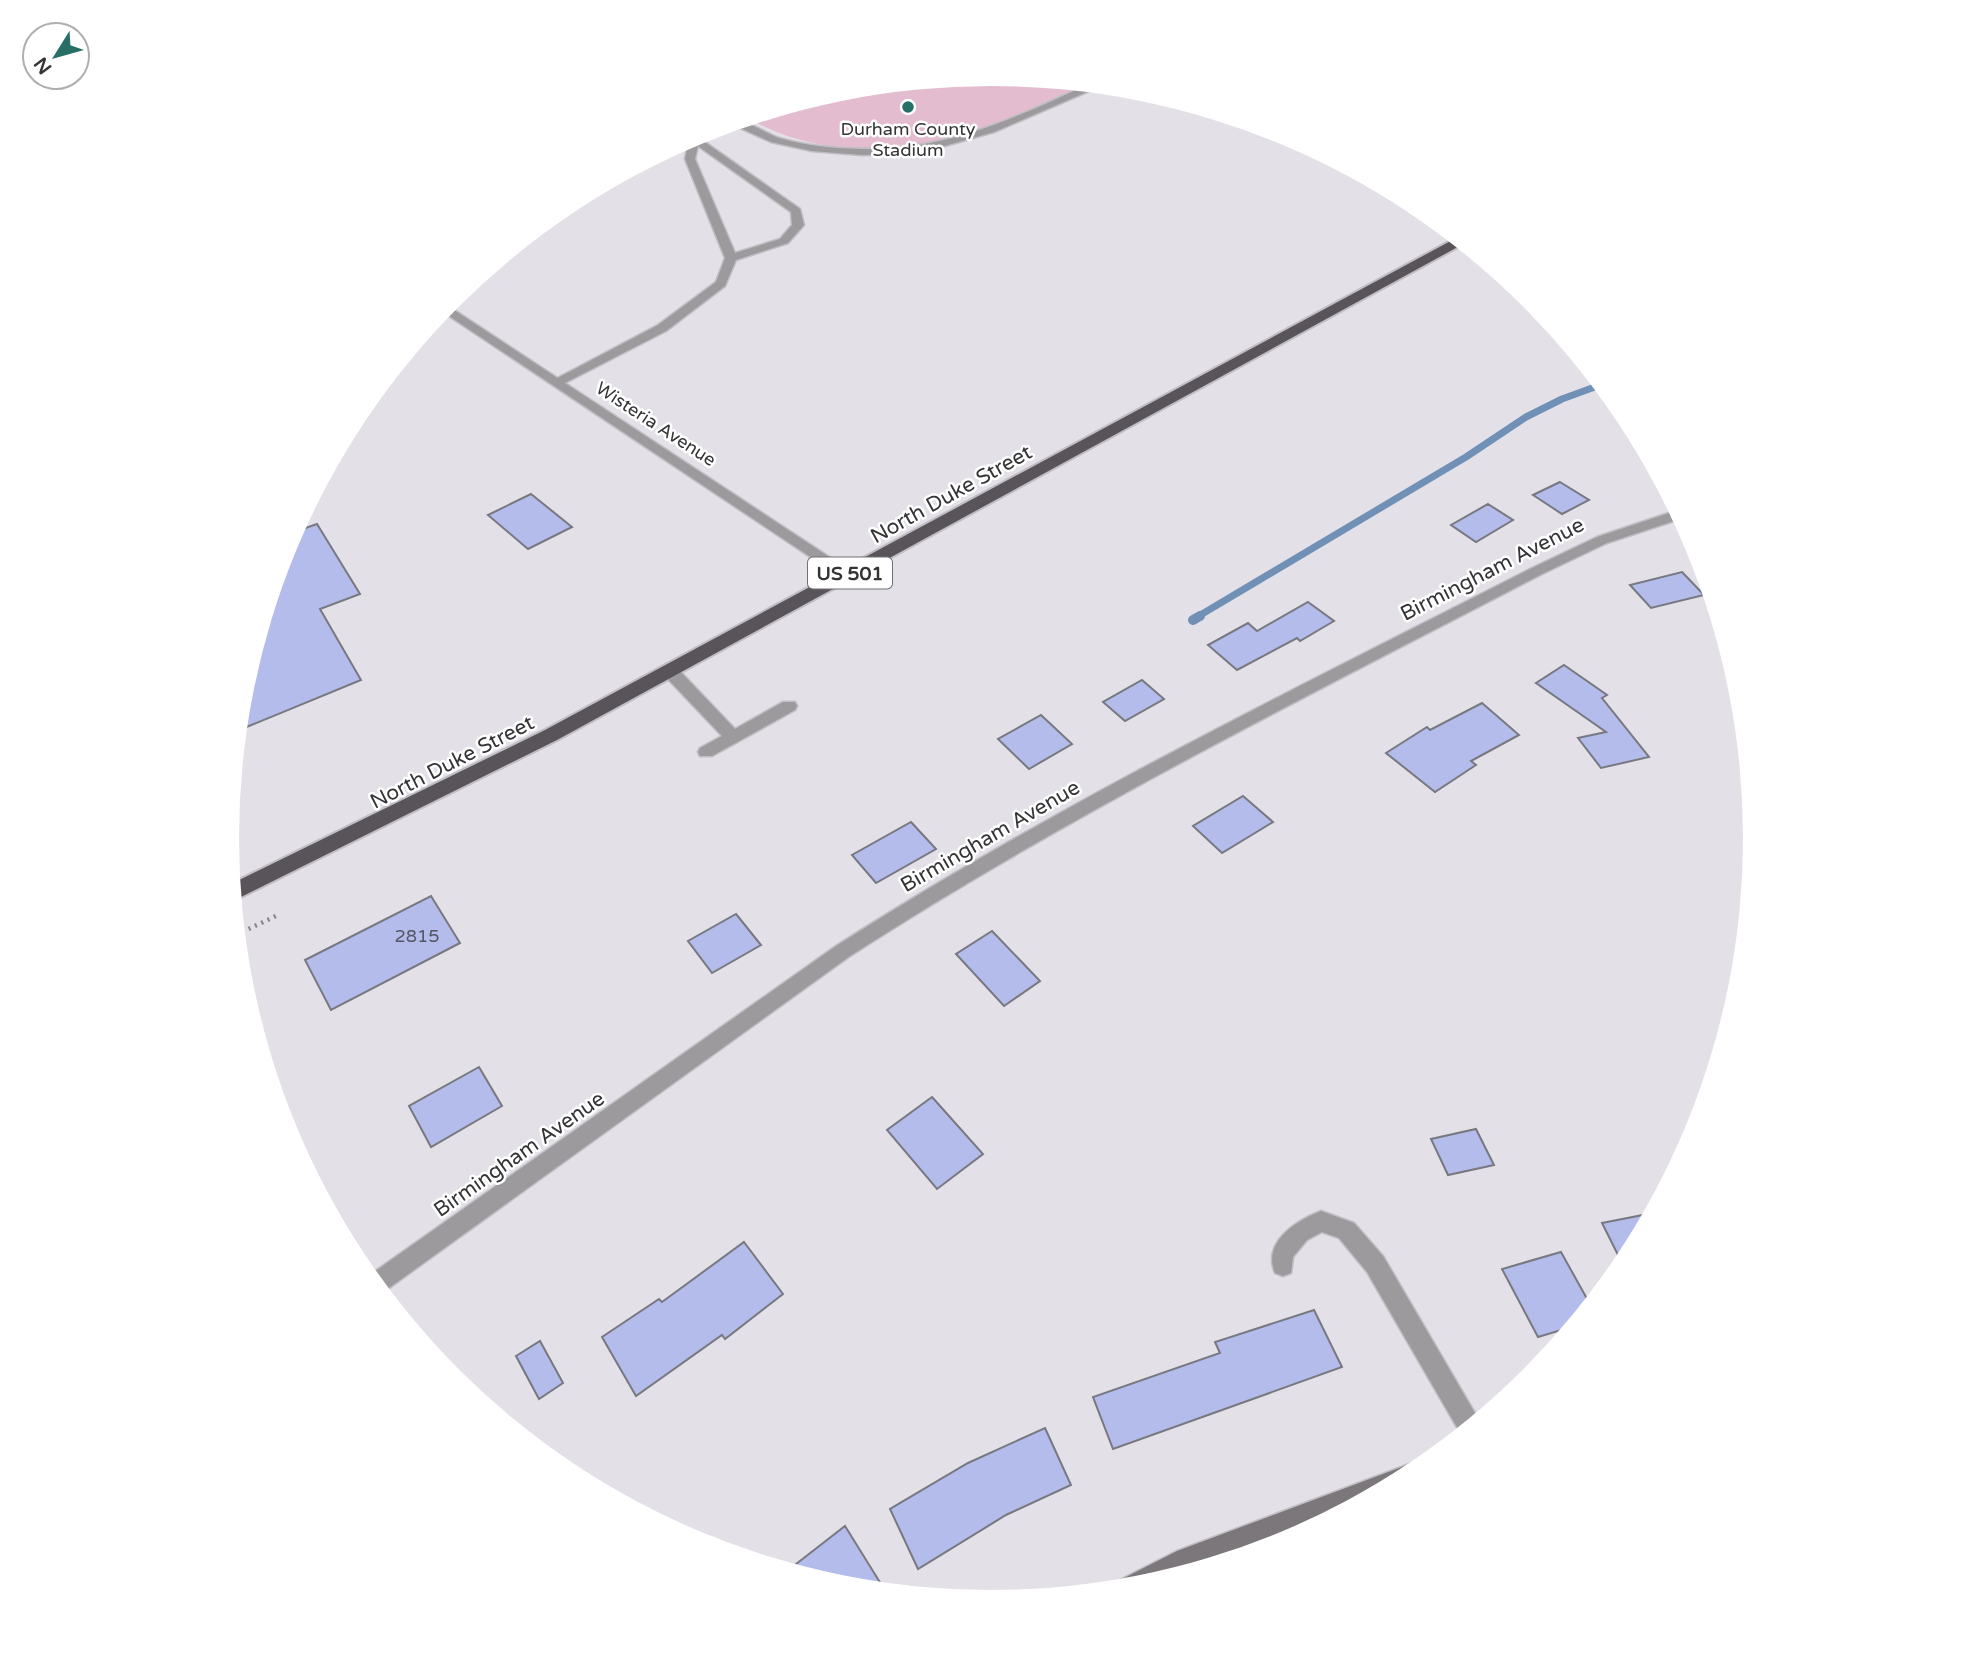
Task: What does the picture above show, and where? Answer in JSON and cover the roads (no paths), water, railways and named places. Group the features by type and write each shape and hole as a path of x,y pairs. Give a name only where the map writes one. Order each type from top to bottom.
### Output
{"highway":[{"name":"North Duke Street","path":"240,889 365,830 670,671 1453,245"}],"main road":[{"path":"1164,1570 1351,1498"}],"street":[{"path":"744,128 809,149 844,152 909,151 943,146 991,132 1082,91"},
{"path":"701,144 796,211 798,225 784,241 731,258"},
{"path":"556,382 662,328 721,284 731,258 690,159 691,148"},
{"name":"Wisteria Avenue","path":"452,313 847,575"},
{"name":"Birmingham Avenue","path":"382,1279 843,951 914,906 1124,784 1525,577 1602,540 1671,517"},
{"path":"670,671 733,737"},
{"path":"706,752 789,706"},
{"path":"1283,1265 1282,1254 1299,1233 1321,1221 1346,1230 1375,1264 1467,1421"}],"waterway":[{"path":"1197,617 1466,457 1526,417 1593,388"},
{"path":"1193,620 1200,616"}],"place":[{"name":"Durham County Stadium","path":"908,107"}]}
